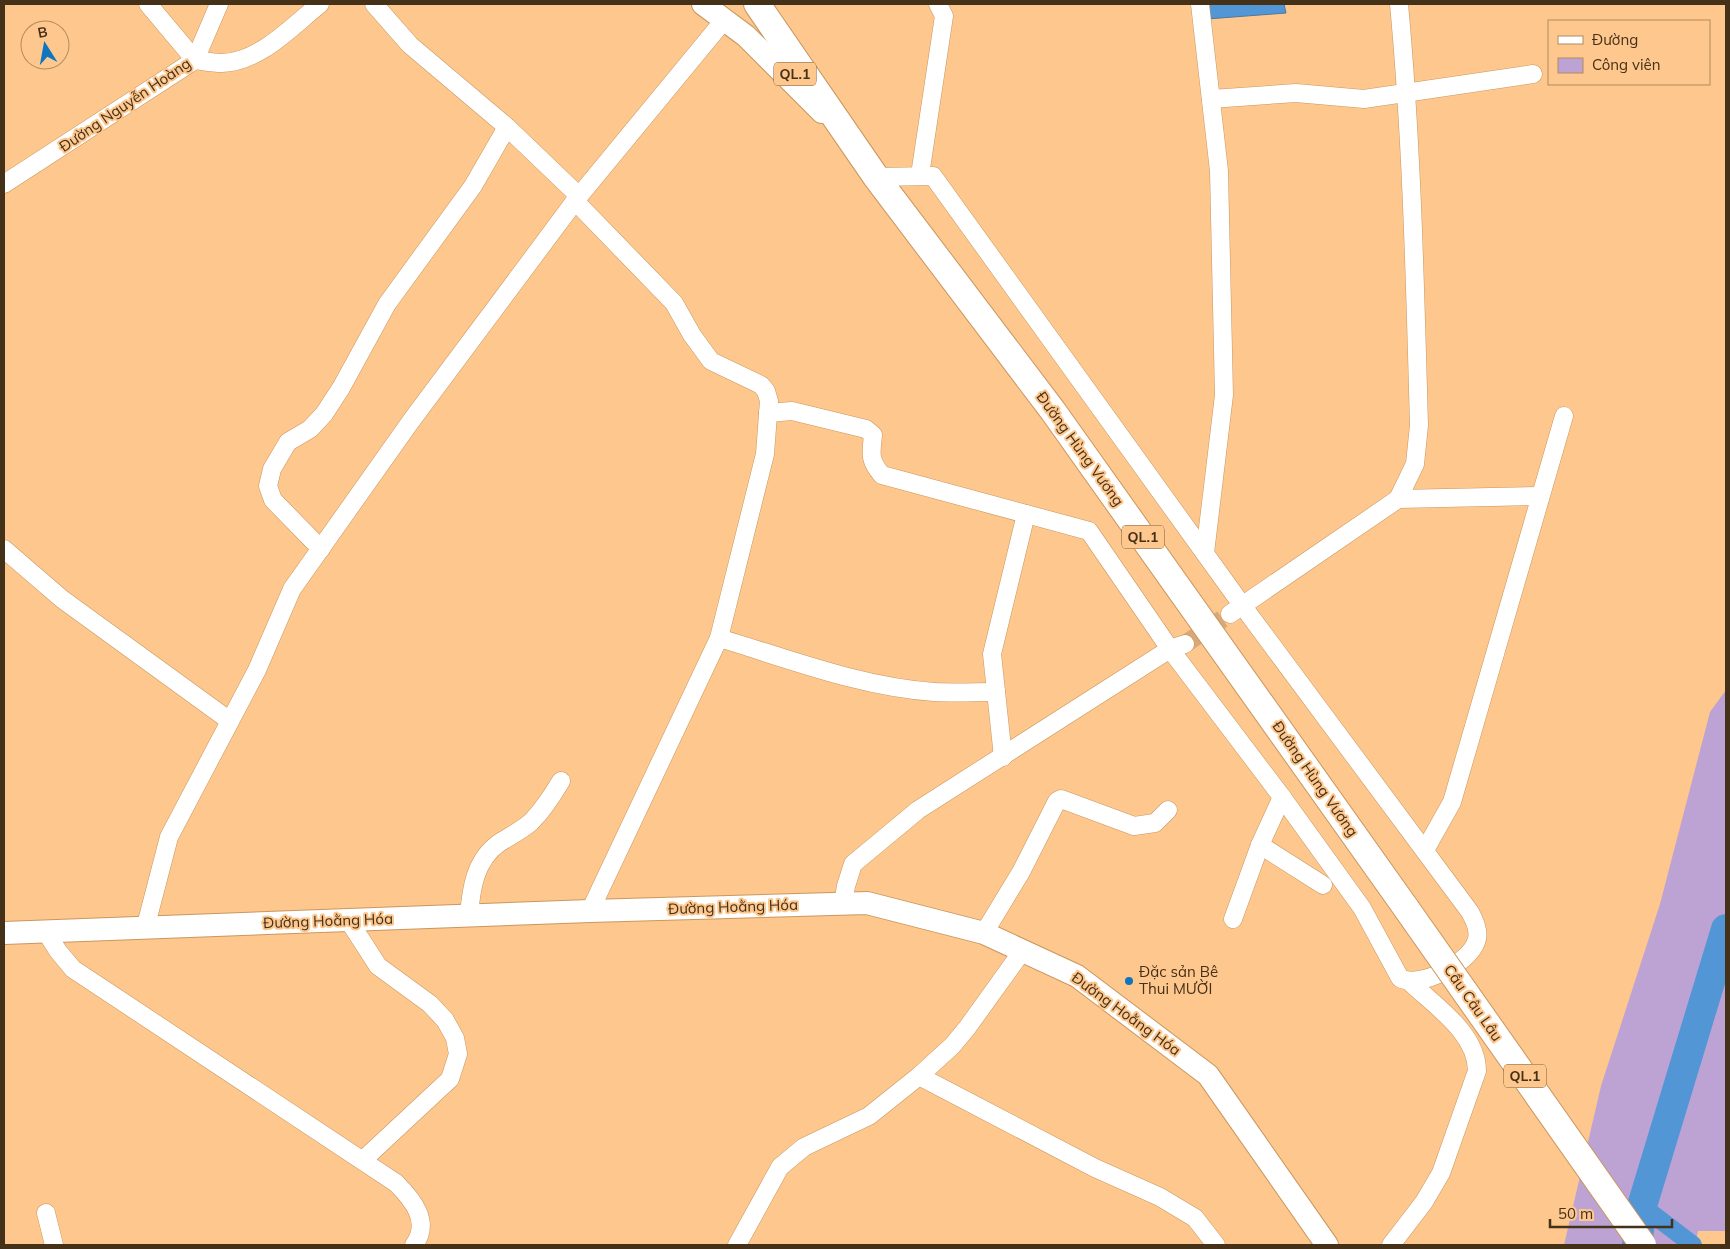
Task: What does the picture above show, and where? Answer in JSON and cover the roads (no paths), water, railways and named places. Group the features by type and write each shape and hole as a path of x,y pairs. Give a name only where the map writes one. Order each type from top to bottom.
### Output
{"highway":[{"name":"Đường Hùng Vương","path":"757,4 876,177 1053,411 1406,908"},
{"name":"Đường Hùng Vương","path":"733,11 768,42 852,142"},
{"name":"Cầu Câu Lâu","path":"1406,908 1643,1245"}],"main road":[{"path":"703,4 733,11"},
{"name":"Đường Hoằng Hóa","path":"4,933 590,911 867,903 984,933 1077,976 1208,1075 1327,1245"}],"street":[{"path":"148,4 195,60 221,63 244,58 273,42 320,4"},
{"name":"Đường Nguyễn Hoàng","path":"4,184 195,60 219,4"},
{"path":"374,4 410,45 507,127 577,199 674,303 692,335 711,361 764,388 768,402 765,454 719,638 590,911"},
{"path":"920,175 944,16 938,4"},
{"path":"1200,4 1219,170 1224,395 1205,553"},
{"path":"1236,610 1398,499 1415,464 1419,425 1407,93 1399,4"},
{"path":"145,929 169,837 257,670 292,589 417,413 577,199 733,11"},
{"path":"1211,99 1296,93 1364,99 1533,74"},
{"path":"321,549 273,500 268,486 272,469 288,442 310,429 324,414 341,388 387,304 473,186 507,127"},
{"path":"876,177 933,176 1205,553 1236,610 1426,850 1470,912 1476,928 1477,942 1456,964 1434,976 1410,982"},
{"path":"768,413 792,411 866,429 873,435 871,454 873,465 882,475 1089,531 1178,647 1282,798 1362,908 1400,978 1410,982 1464,1034 1475,1054 1476,1071 1441,1173 1424,1202 1391,1245"},
{"path":"1426,850 1452,802 1564,416"},
{"path":"1398,499 1540,496"},
{"path":"1002,757 992,654 1026,514"},
{"path":"4,549 62,598 230,721"},
{"path":"719,638 852,678 892,686 934,692 996,692"},
{"path":"843,904 853,864 918,810 1178,647"},
{"path":"469,916 474,877 483,862 496,845 530,823 544,807 561,781"},
{"path":"1233,919 1260,845 1282,798"},
{"path":"984,933 1021,872 1058,801 1061,799 1134,826 1154,823 1168,810"},
{"path":"1260,845 1323,886"},
{"path":"349,920 378,966 430,1004 445,1020 455,1038 458,1054 450,1079 363,1160"},
{"path":"46,932 58,951 73,969 396,1183 409,1195 419,1212 422,1232 421,1243"},
{"path":"737,1245 780,1167 804,1147 869,1116 919,1076 952,1046 967,1028 1023,950"},
{"path":"919,1076 1095,1168 1160,1197 1195,1218 1216,1245"},
{"path":"46,1213 54,1245"}],"water":[{"path":"1205,4 1284,4 1286,13 1207,19"}],"waterway":[{"path":"1637,1245 1642,1206 1726,929"},
{"path":"1642,1206 1693,1245"}],"tunnel":[{"path":"1185,644 1230,614"}],"place":[{"name":"Đặc sản Bê Thui MƯỜI","path":"1129,981"}]}
